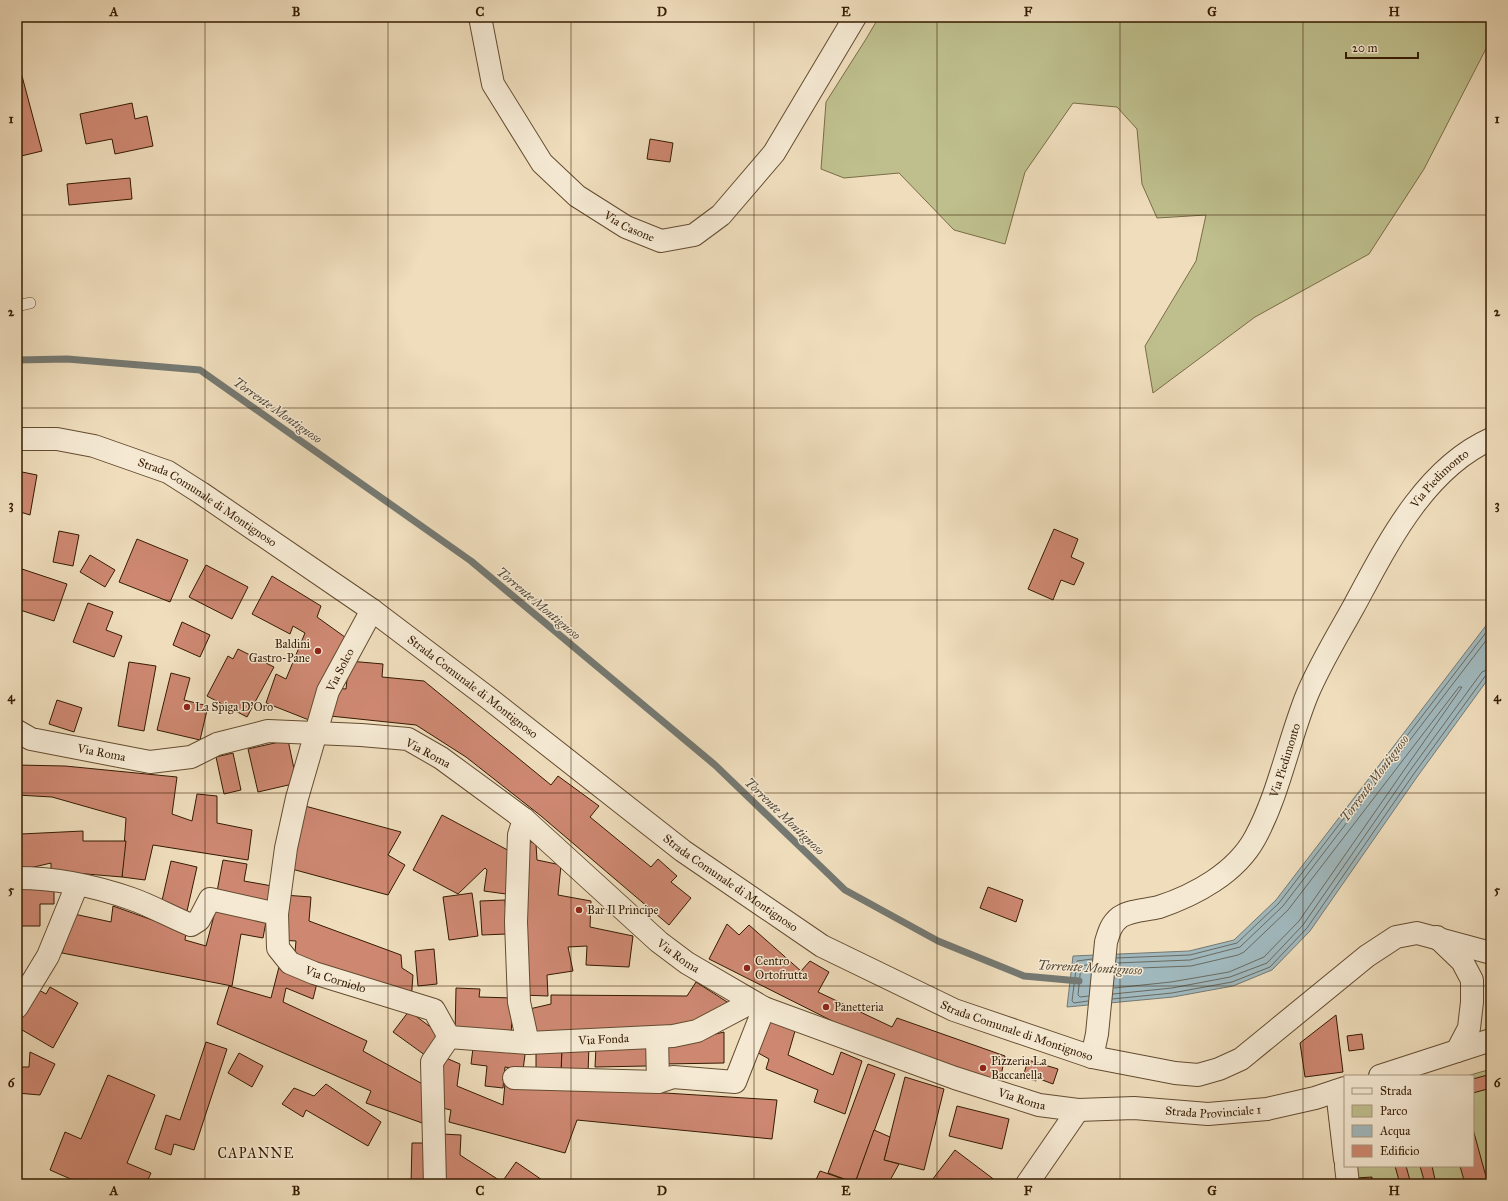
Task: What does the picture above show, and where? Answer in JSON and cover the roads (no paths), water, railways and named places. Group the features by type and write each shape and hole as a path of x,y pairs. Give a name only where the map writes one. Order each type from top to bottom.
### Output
{"street":[{"name":"Via Casone","path":"480,17 494,84 542,163 578,196 626,227 661,240 694,235 721,215 774,153 855,17"},
{"name":"Strada Comunale di Montignoso","path":"17,438 56,439 94,446 168,472 372,610 487,697 683,851 822,946 954,1010 1092,1057 1175,1073 1198,1075 1219,1070 1241,1060 1367,956 1396,938 1417,933 1437,937 1491,953"},
{"name":"Via Piedimonto","path":"1092,1057 1098,1034 1106,942 1110,927 1121,916 1178,900 1207,885 1239,859 1254,840 1266,816 1308,694 1336,638 1400,524 1429,488 1462,456 1491,439"},
{"name":"Via Solco","path":"316,733 328,691 372,610"},
{"name":"Via Roma","path":"22,739 150,762 191,756 217,744 268,731 408,740 442,758 524,819 659,942 687,963 758,1005 955,1078 1039,1105 1078,1110"},
{"name":"Via Corniolo","path":"316,733 286,848 277,914 278,948 290,963 314,973 434,1010 449,1036"},
{"path":"524,819 519,835 516,922 518,1002 528,1043"},
{"path":"17,878 39,878 77,885 132,899 191,925 199,920 210,899 277,914"},
{"path":"17,1007 48,956 77,885"},
{"path":"1437,937 1462,961 1472,980 1472,1002 1469,1028 1457,1051"},
{"path":"514,1078 658,1082 673,1077 735,1082 758,1005"},
{"name":"Via Fonda","path":"449,1036 528,1043 657,1038 697,1032 758,1005"},
{"path":"435,1184 432,1062 449,1036"},
{"path":"657,1038 658,1082"},
{"path":"1383,1075 1491,1040"},
{"path":"1341,1089 1344,1142"},
{"name":"Strada Provinciale 1","path":"1078,1110 1134,1108 1208,1114 1268,1109 1341,1089"},
{"path":"1027,1184 1078,1110"},
{"path":"1346,1167 1348,1184"}],"lane":[{"path":"17,306 30,303"}],"water":[{"path":"1491,619 1491,675 1417,777 1310,931 1272,970 1233,986 1173,997 1067,1007 1073,956 1189,951 1234,940 1276,900"}],"waterway":[{"name":"Torrente Montignoso","path":"17,360 67,359 200,370 471,561 715,765 845,890 938,941 1024,976 1079,981"}],"place":[{"name":"Baldini Gastro-Pane","path":"318,651"},
{"name":"La Spiga D'Oro","path":"187,707"},
{"name":"Bar Il Principe","path":"579,910"},
{"name":"Centro Ortofrutta","path":"747,968"},
{"name":"Panetteria","path":"826,1007"},
{"name":"Pizzeria La Baccanella","path":"983,1068"}],"district":[{"name":"CAPANNE","path":"256,1153"}]}
